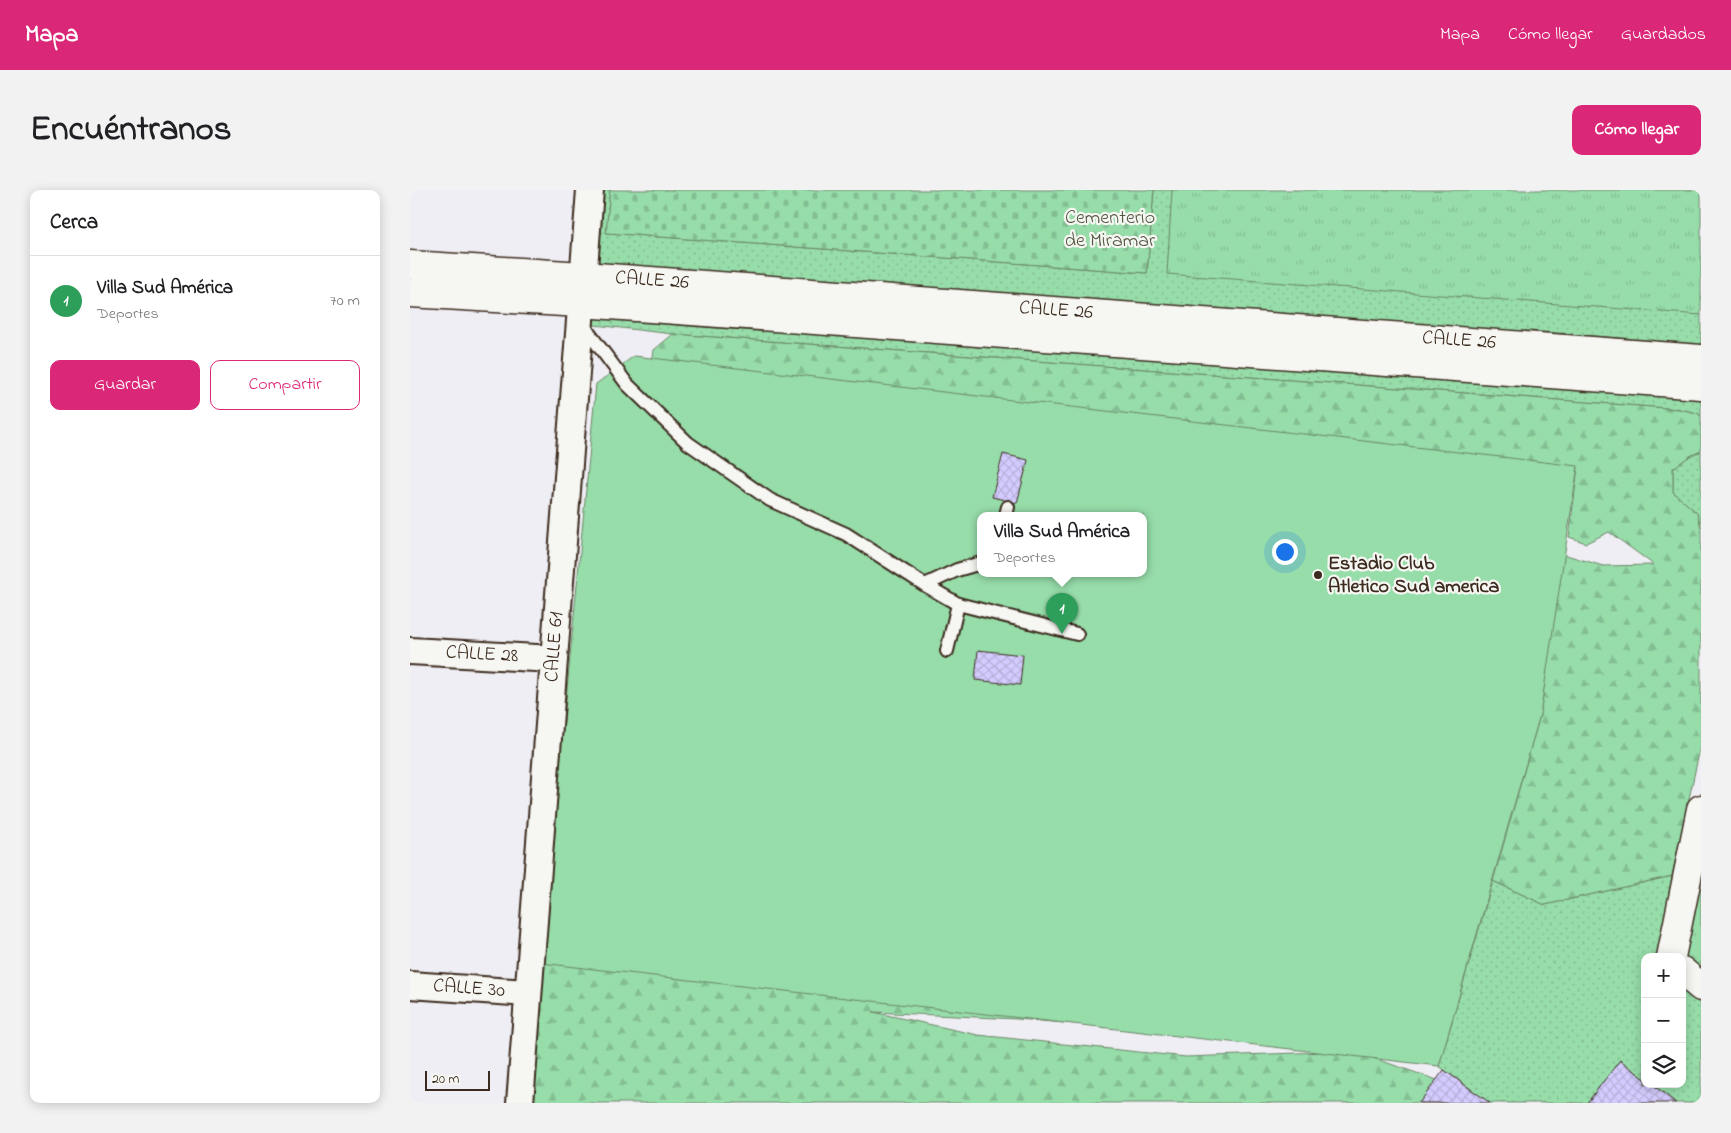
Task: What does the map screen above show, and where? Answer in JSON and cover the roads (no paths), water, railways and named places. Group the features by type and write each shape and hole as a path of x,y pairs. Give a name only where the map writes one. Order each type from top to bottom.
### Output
{"main road":[{"name":"CALLE 26","path":"410,265 583,276 1701,359"},
{"name":"CALLE 26","path":"410,293 580,312 1701,385"},
{"path":"1672,953 1701,809"},
{"path":"1686,974 1701,987"}],"street":[{"name":"CALLE 61","path":"520,1103 590,190"},
{"name":"CALLE 28","path":"410,650 554,659"},
{"name":"CALLE 30","path":"410,985 528,993"}],"lane":[{"path":"580,312 627,384 688,443 770,500 846,534 958,604 1077,634"},
{"path":"925,585 957,570 977,565"},
{"path":"946,651 958,604"}],"place":[{"name":"Estadio Club Atletico Sud america","path":"1318,575"},
{"name":"Villa Sud América","path":"1062,634"}],"park label":[{"name":"Cementerio de Miramar","path":"1110,230"}]}
